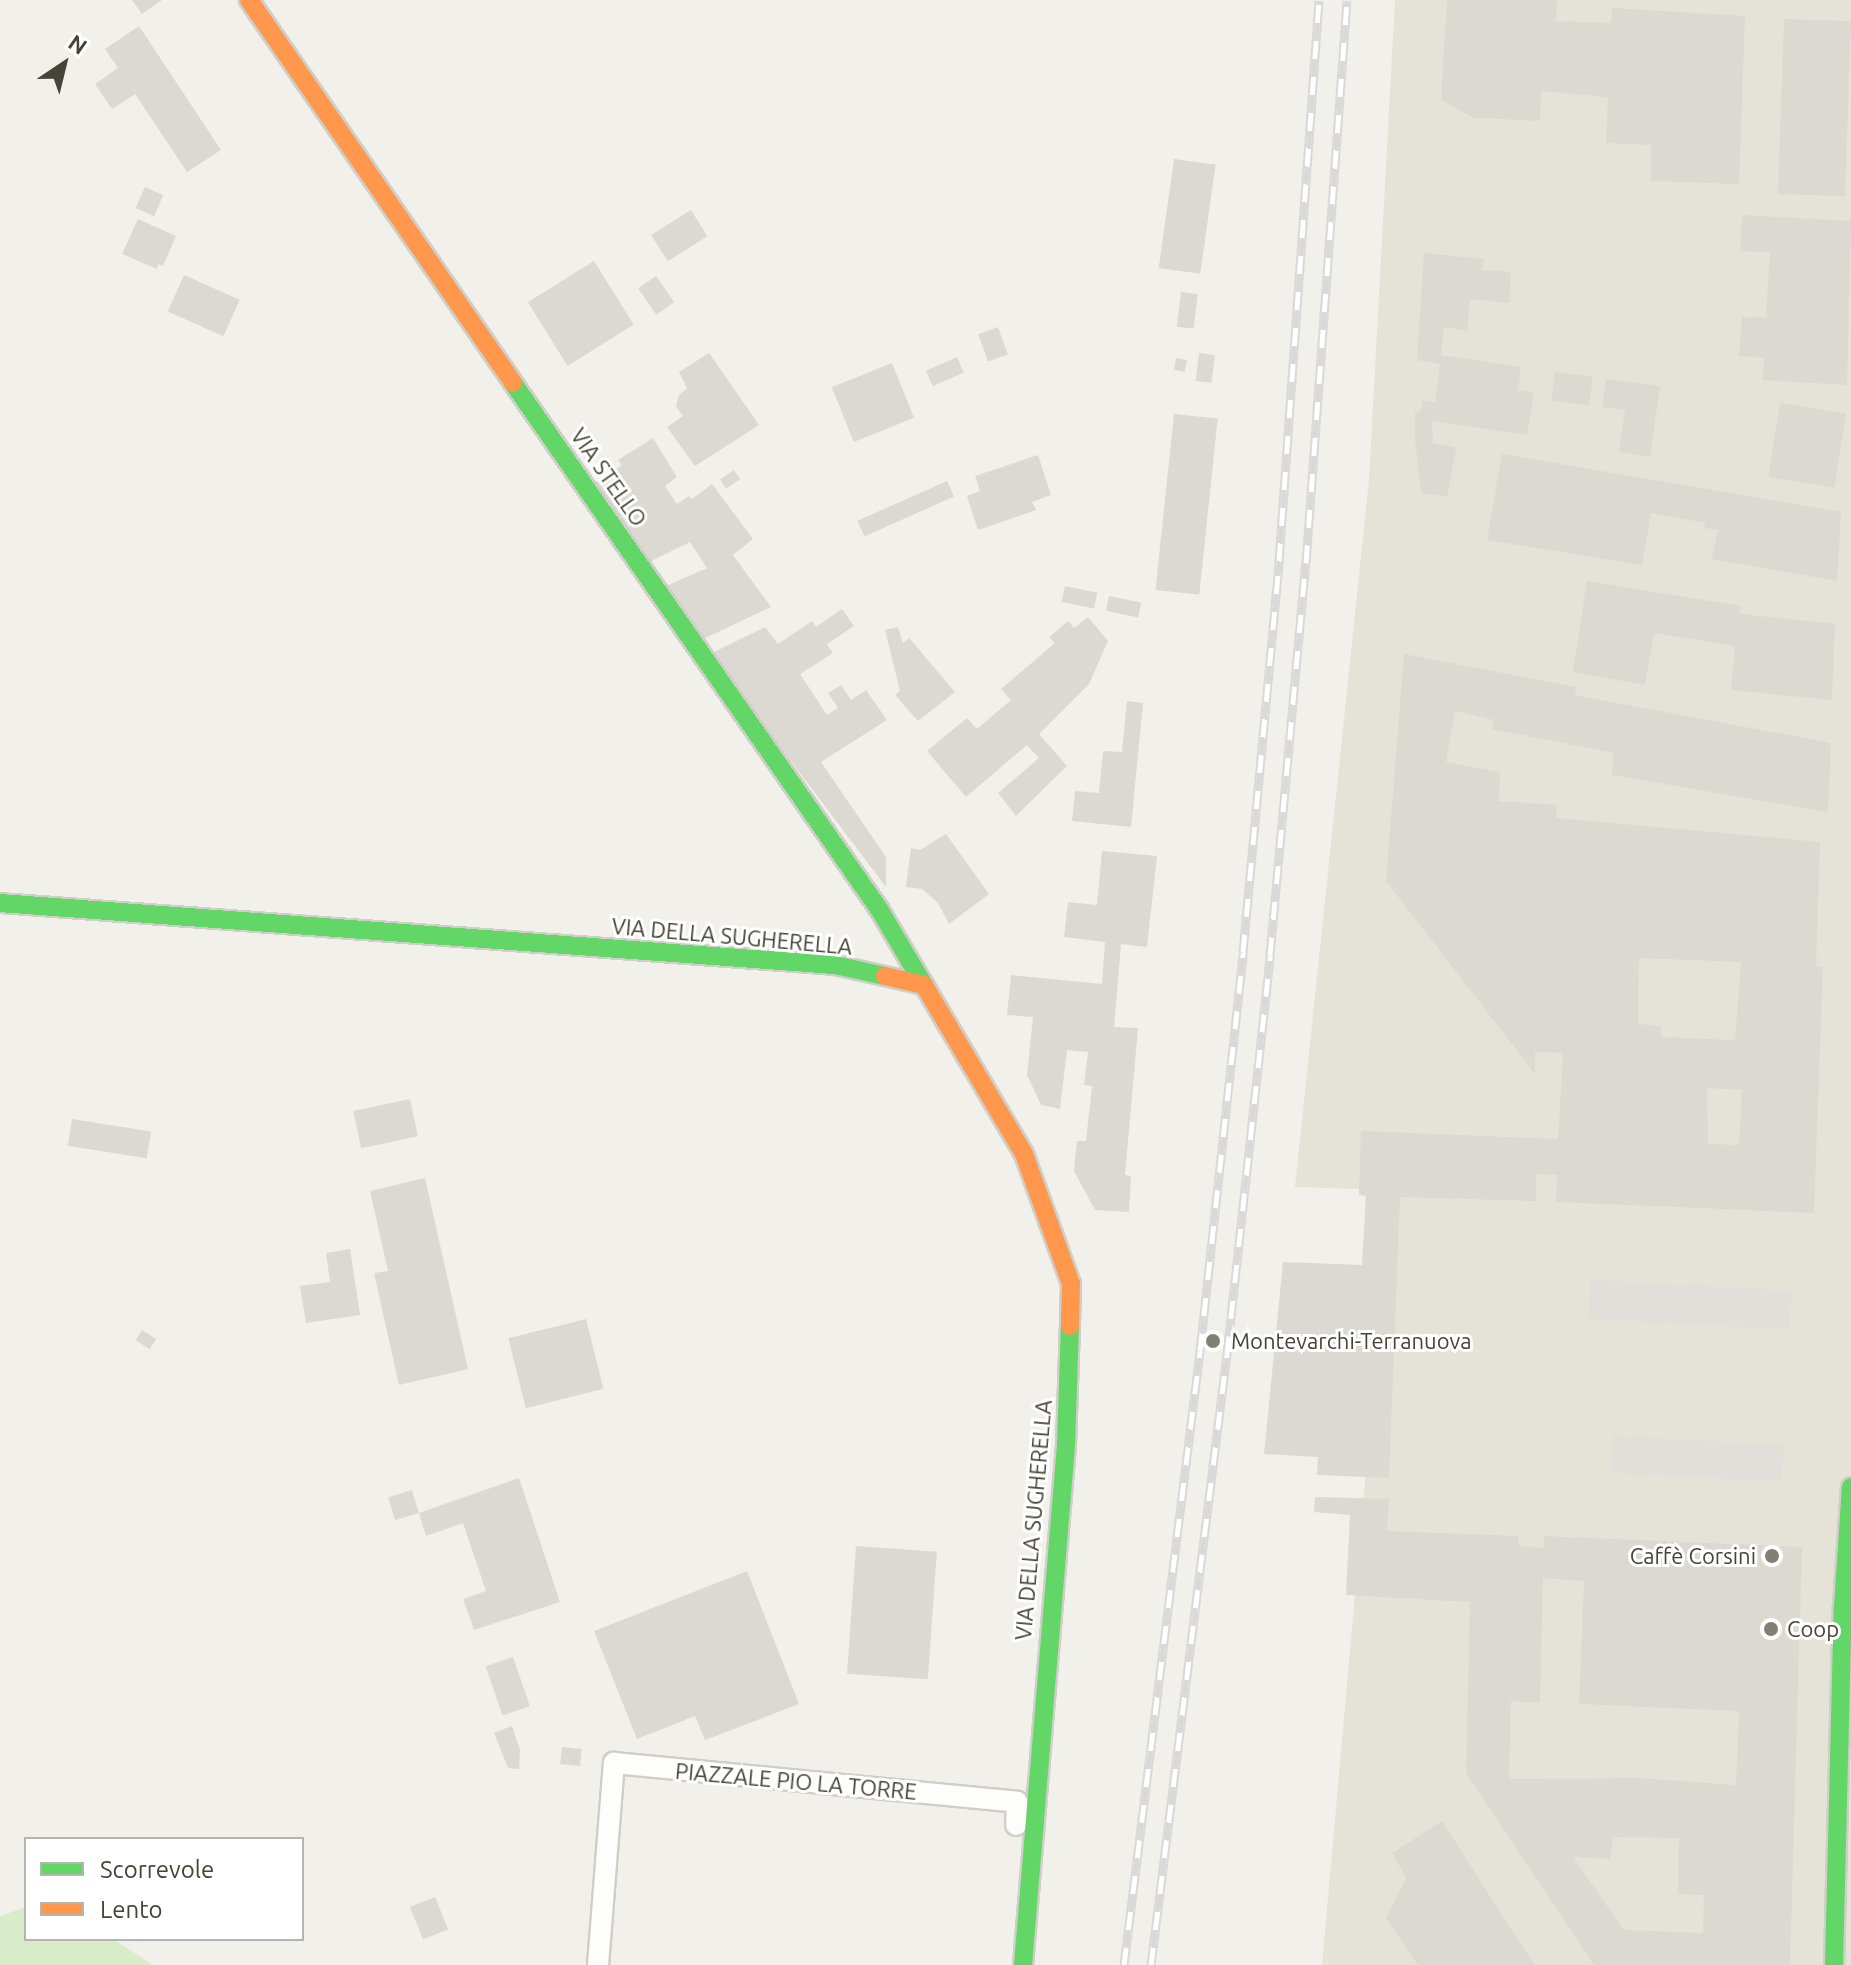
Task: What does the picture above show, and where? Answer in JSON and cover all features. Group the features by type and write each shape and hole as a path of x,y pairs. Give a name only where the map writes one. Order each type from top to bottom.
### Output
{"street":[{"name":"VIA STELLO","path":"249,0 790,785 886,919 924,985"},
{"name":"VIA DELLA SUGHERELLA","path":"0,903 835,965 924,985 1024,1154 1071,1284 1066,1445 1023,1965"},
{"path":"1834,1965 1843,1606 1851,1487"}],"lane":[{"name":"PIAZZALE PIO LA TORRE","path":"598,1965 614,1763 1017,1802 1005,1965"}],"shaded area":[{"path":"1395,0 1851,0 1851,1965 1322,1965 1391,1190 1295,1187 1369,480"},
{"path":"1591,1280 1792,1291 1790,1329 1589,1319"},
{"path":"1613,1436 1784,1445 1782,1482 1611,1473"}],"green space":[{"path":"24,1908 24,1941 116,1941 153,1965 0,1965 0,1916"}],"building":[{"path":"132,0 162,0 142,14"},
{"path":"1447,0 1557,0 1556,21 1611,23 1612,8 1745,16 1739,184 1651,181 1651,145 1606,143 1608,97 1541,91 1540,121 1474,118 1441,100"},
{"path":"1784,19 1851,21 1845,196 1778,194"},
{"path":"139,26 221,150 187,172 135,94 112,109 95,84 118,68 105,49"},
{"path":"1174,159 1216,165 1200,274 1159,268"},
{"path":"145,187 163,195 154,216 136,208"},
{"path":"691,210 707,236 668,261 651,235"},
{"path":"1742,215 1851,221 1847,385 1763,380 1764,358 1739,356 1742,317 1766,318 1770,252 1740,251"},
{"path":"138,219 176,236 163,266 158,264 157,269 122,254"},
{"path":"1424,253 1484,259 1482,270 1511,272 1509,303 1470,299 1467,331 1444,327 1441,355 1521,367 1518,390 1534,392 1527,435 1432,421 1433,443 1456,448 1447,497 1421,493 1415,439 1415,411 1420,412 1423,400 1435,402 1440,364 1417,360"},
{"path":"594,261 634,325 568,366 528,302"},
{"path":"184,275 240,300 223,336 168,312"},
{"path":"656,276 674,302 656,315 638,289"},
{"path":"1181,292 1198,294 1194,329 1177,327"},
{"path":"998,327 1008,354 988,361 978,334"},
{"path":"709,353 759,425 695,466 667,427 683,416 676,406 679,395 687,388 679,372"},
{"path":"1199,353 1215,355 1211,383 1196,381"},
{"path":"957,357 964,373 933,386 926,371"},
{"path":"1176,358 1187,360 1185,372 1174,370"},
{"path":"892,363 914,418 854,442 832,387"},
{"path":"1555,372 1593,377 1589,405 1551,401"},
{"path":"1606,379 1660,386 1650,457 1619,452 1625,410 1602,407"},
{"path":"1780,403 1846,413 1834,488 1768,477"},
{"path":"1174,414 1218,419 1199,595 1155,590"},
{"path":"653,438 677,477 665,486 677,504 689,496 692,499 712,484 753,539 733,555 771,607 701,640 664,587 707,568 690,542 647,563 593,484 622,465 618,460"},
{"path":"1502,454 1841,512 1837,581 1712,559 1718,530 1705,528 1706,523 1651,513 1642,565 1487,540"},
{"path":"1038,455 1051,495 1032,502 1036,510 978,530 967,496 980,491 975,476"},
{"path":"734,470 740,479 726,489 720,480"},
{"path":"947,481 954,497 864,536 857,521"},
{"path":"1587,581 1741,606 1740,614 1835,624 1832,700 1731,690 1735,646 1654,633 1645,685 1573,672"},
{"path":"1065,586 1097,593 1094,609 1062,602"},
{"path":"1109,596 1141,603 1138,618 1106,611"},
{"path":"842,609 854,626 827,644 833,653 800,674 827,715 838,708 828,693 841,685 851,700 866,690 887,720 821,762 886,857 886,887 710,654 765,627 778,644 812,621 816,627"},
{"path":"1088,617 1108,641 1089,684 1039,734 1067,766 1016,816 998,793 1039,758 1027,745 966,797 927,751 967,718 977,729 1011,700 1001,689 1055,643 1049,637 1068,621 1074,628"},
{"path":"898,627 903,643 909,638 955,692 918,721 895,695 900,691 885,630"},
{"path":"1404,654 1576,687 1574,695 1831,743 1828,812 1612,775 1614,753 1492,729 1494,720 1455,711 1446,762 1500,772 1499,801 1557,805 1556,818 1820,842 1816,966 1823,967 1814,1213 1556,1202 1557,1175 1536,1174 1536,1201 1400,1197 1389,1478 1317,1475 1318,1457 1264,1454 1283,1262 1362,1265 1366,1196 1359,1195 1361,1131 1558,1139 1563,1053 1535,1052 1535,1074 1386,881","holes":["1639,958 1741,962 1735,1040 1661,1037 1661,1026 1638,1024","1707,1088 1742,1090 1739,1145 1708,1144"]},
{"path":"1127,701 1143,703 1131,827 1072,821 1075,791 1099,793 1103,751 1122,752"},
{"path":"946,834 989,894 949,924 938,903 922,889 906,887 911,848 920,850"},
{"path":"1102,851 1157,856 1147,947 1121,944 1114,1027 1138,1028 1125,1175 1131,1176 1129,1212 1095,1210 1074,1171 1077,1141 1086,1141 1092,1086 1084,1085 1088,1052 1067,1050 1060,1109 1041,1105 1027,1075 1033,1017 1007,1015 1011,975 1102,984 1105,942 1064,937 1068,902 1097,905"},
{"path":"410,1099 418,1136 361,1148 353,1111"},
{"path":"72,1119 151,1132 147,1158 68,1146"},
{"path":"425,1178 468,1369 399,1385 374,1273 388,1271 370,1191"},
{"path":"350,1249 360,1315 306,1323 300,1286 330,1282 326,1253"},
{"path":"586,1319 603,1389 526,1408 508,1338"},
{"path":"142,1330 156,1339 150,1349 135,1340"},
{"path":"519,1478 560,1602 474,1630 463,1599 486,1591 463,1523 426,1536 419,1513"},
{"path":"412,1490 419,1513 395,1520 388,1497"},
{"path":"1315,1497 1389,1499 1387,1531 1518,1536 1519,1546 1544,1548 1544,1536 1802,1547 1790,1965 1594,1965 1466,1773 1470,1602 1346,1595 1350,1515 1314,1512","holes":["1543,1578 1584,1581 1579,1704 1739,1711 1736,1785 1639,1778 1509,1779 1511,1701 1540,1703","1613,1837 1679,1838 1678,1894 1704,1895 1703,1933 1624,1930 1573,1857 1610,1859"]},
{"path":"856,1546 937,1552 928,1679 847,1674"},
{"path":"747,1571 799,1704 705,1740 695,1716 637,1739 594,1631"},
{"path":"513,1657 530,1706 503,1716 486,1666"},
{"path":"512,1726 520,1750 519,1769 508,1768 494,1733"},
{"path":"562,1747 582,1749 580,1766 560,1764"},
{"path":"1442,1821 1535,1965 1418,1965 1386,1918 1406,1878 1392,1853"},
{"path":"435,1897 448,1929 423,1940 410,1907"}],"railway":[{"path":"1124,1965 1200,1351 1243,952 1279,561 1319,0"},
{"path":"1151,1965 1227,1354 1270,955 1306,563 1347,0"}],"traffic: fast":[{"path":"513,383 879,909 924,985"},
{"path":"0,903 835,965 885,976"},
{"path":"1023,1965 1066,1445 1070,1326"},
{"path":"1834,1965 1843,1606 1851,1487"}],"traffic: slow":[{"path":"249,0 513,383"},
{"path":"885,976 924,985 1024,1154 1071,1284 1070,1326"}],"place":[{"name":"Montevarchi-Terranuova","path":"1213,1341"},
{"name":"Caffè Corsini","path":"1772,1556"},
{"name":"Coop","path":"1771,1629"}]}
